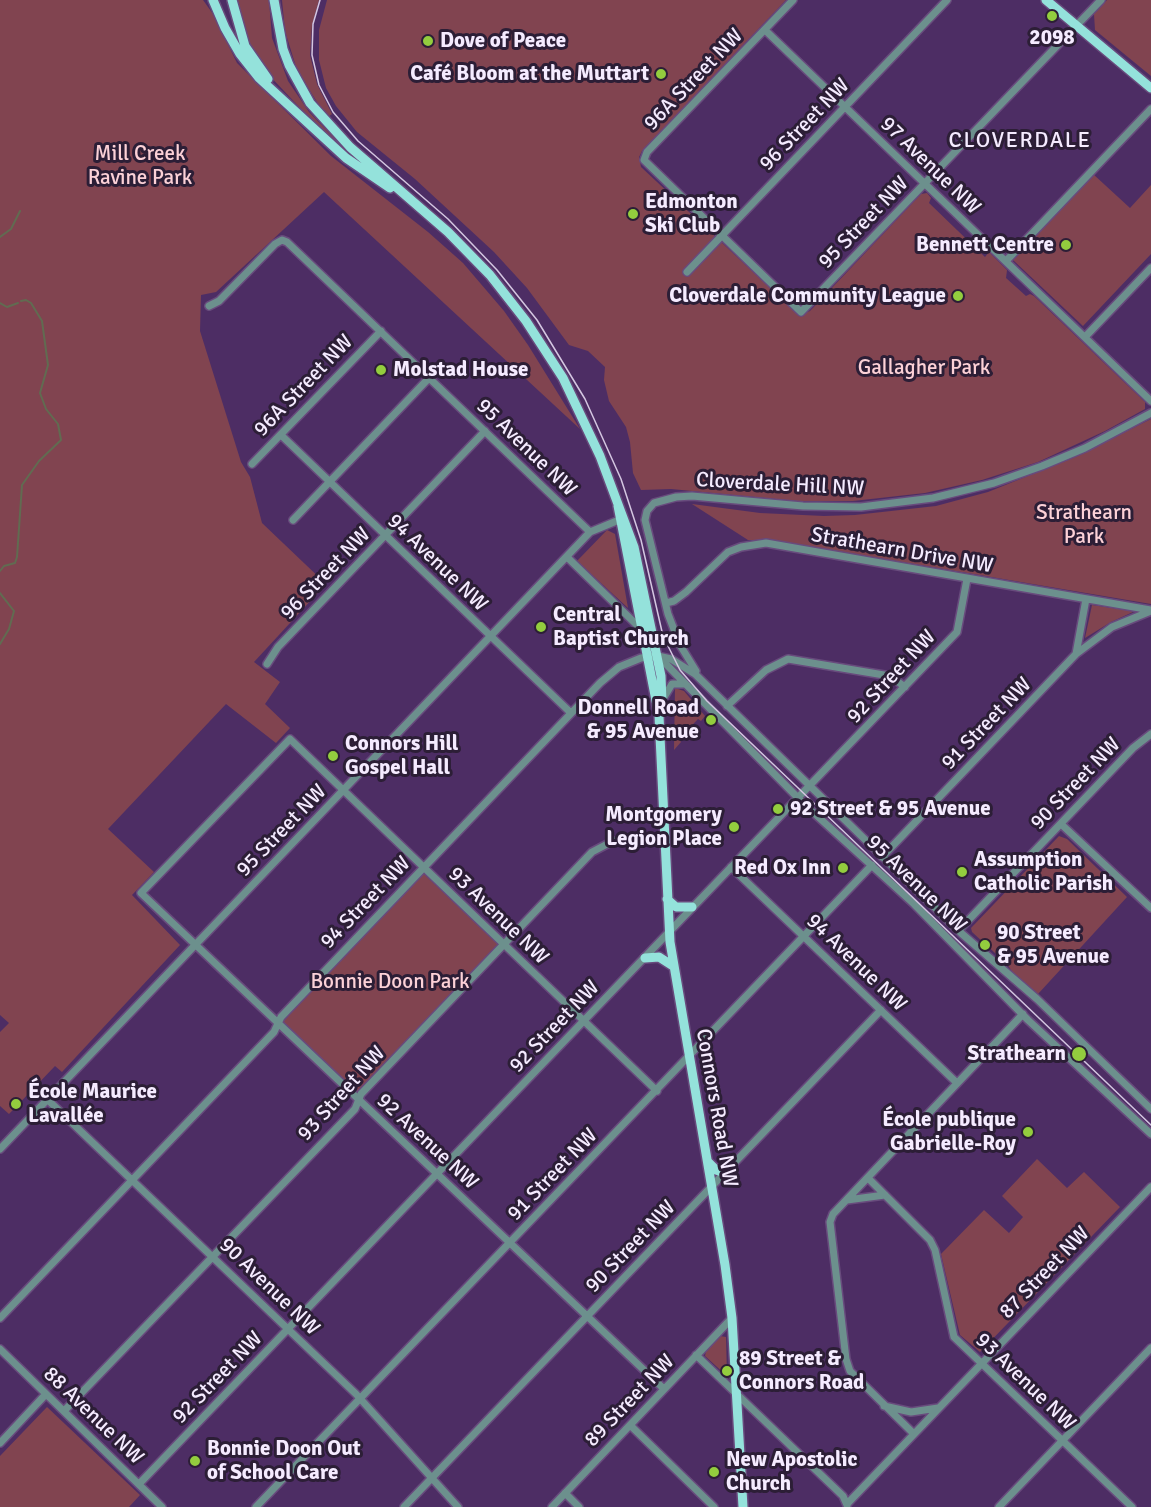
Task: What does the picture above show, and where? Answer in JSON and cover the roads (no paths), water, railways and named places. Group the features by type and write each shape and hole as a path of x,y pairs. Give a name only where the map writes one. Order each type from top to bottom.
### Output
{"main road":[{"name":"Connors Road NW","path":"213,0 240,54 259,78 346,158 413,202"},
{"path":"232,0 234,15 245,46 298,115"},
{"name":"Connors Road NW","path":"274,0 278,31 286,57 310,103 350,147 413,202 490,275 537,337 563,378 589,429 618,506 626,519 634,547 658,656 662,702 659,716"},
{"path":"1046,0 1151,88"},
{"name":"Connors Road NW","path":"618,506 659,716 669,931 732,1318 743,1507"},
{"path":"667,899 676,907 692,907"},
{"path":"645,958 659,957 673,966"},
{"path":"707,1161 716,1170 725,1173"}],"street":[{"name":"96A Street NW","path":"721,236 646,165 644,158 793,0"},
{"name":"96 Street NW","path":"687,272 947,0"},
{"name":"95 Street NW","path":"721,236 801,312 1101,0"},
{"name":"97 Avenue NW","path":"765,30 1151,401"},
{"path":"1006,261 1151,109"},
{"name":"95 Avenue NW","path":"209,306 219,301 275,243 282,240 287,242 590,532"},
{"path":"1085,337 1151,268"},
{"name":"96A Street NW","path":"252,464 381,331"},
{"path":"293,520 429,378"},
{"name":"Cloverdale Hill NW","path":"647,511 654,503 676,497 803,506 861,507 961,492 1075,453 1151,413"},
{"name":"96 Street NW","path":"267,664 278,647 485,431"},
{"name":"94 Avenue NW","path":"281,435 571,713"},
{"name":"95 Avenue NW","path":"647,511 645,520 674,632 685,656 710,689"},
{"name":"95 Street NW","path":"0,1149 590,532 619,520"},
{"name":"Strathearn Drive NW","path":"666,603 679,597 728,552 766,543 1151,611"},
{"path":"567,557 640,628"},
{"name":"92 Street NW","path":"139,1484 957,632 967,579"},
{"path":"1076,654 1086,599"},
{"name":"Strathearn Drive NW","path":"1076,654 1112,627 1151,611"},
{"name":"91 Street NW","path":"882,857 1076,654"},
{"name":"95 Avenue NW","path":"658,656 799,797 984,972 1023,1014 1151,1134"},
{"name":"95 Avenue NW","path":"646,657 658,656 685,666 811,784 958,930 1037,999 1151,1109"},
{"name":"94 Street NW","path":"0,1318 274,1032 280,1017 610,673 646,657"},
{"path":"727,706 766,669 788,659 890,676 905,687"},
{"path":"662,702 672,684 685,685"},
{"name":"90 Street NW","path":"958,930 1148,736"},
{"name":"93 Avenue NW","path":"141,893 290,739 657,1091"},
{"path":"1061,824 1151,908"},
{"name":"93 Street NW","path":"64,1411 355,1109 361,1094 597,848 618,840 664,839"},
{"name":"91 Street NW","path":"256,1507 872,866"},
{"name":"94 Avenue NW","path":"731,867 957,1083"},
{"name":"92 Avenue NW","path":"141,893 664,1389"},
{"name":"90 Street NW","path":"404,1507 881,1010"},
{"path":"914,1434 858,1380 846,1359 830,1229 833,1214 1023,1014"},
{"name":"90 Avenue NW","path":"48,1100 361,1399 458,1507"},
{"name":"93 Avenue NW","path":"868,1178 930,1240 935,1250 954,1337 1132,1507"},
{"name":"87 Street NW","path":"847,1505 1151,1187"},
{"path":"847,1200 885,1194"},
{"name":"89 Street NW","path":"552,1507 732,1318"},
{"path":"999,1507 1151,1348"},
{"name":"88 Avenue NW","path":"0,1349 162,1507"},
{"path":"696,1355 843,1496 847,1505"},
{"path":"0,1443 46,1394"},
{"path":"884,1406 911,1412 939,1408"},
{"path":"630,1425 714,1507"},
{"path":"565,1493 579,1507"}],"waterway":[{"path":"0,237 11,229 20,211"},
{"path":"0,571 4,566 15,563 17,557 22,485 39,461 61,440 58,424 46,409 40,393 48,365 42,321 31,303 26,300 21,301"},
{"path":"0,303 7,307 18,303"},
{"path":"0,593 14,611 9,629 0,644"}],"tram line":[{"path":"320,0 313,24 312,55 319,85 333,112 358,141 448,219 497,270 537,320 585,399 621,479 641,540 663,636 680,670 707,701 1151,1125"}],"place":[{"name":"2098","path":"1052,16"},
{"name":"Dove of Peace","path":"428,41"},
{"name":"Café Bloom at the Muttart","path":"661,74"},
{"name":"Edmonton Ski Club","path":"633,214"},
{"name":"Bennett Centre","path":"1066,245"},
{"name":"Cloverdale Community League","path":"958,296"},
{"name":"Molstad House","path":"381,370"},
{"name":"Central Baptist Church","path":"541,627"},
{"name":"Donnell Road & 95 Avenue","path":"711,720"},
{"name":"Connors Hill Gospel Hall","path":"333,756"},
{"name":"92 Street & 95 Avenue","path":"778,809"},
{"name":"Montgomery Legion Place","path":"734,827"},
{"name":"Red Ox Inn","path":"843,868"},
{"name":"Assumption Catholic Parish","path":"962,872"},
{"name":"90 Street & 95 Avenue","path":"985,945"},
{"name":"Strathearn","path":"1079,1054"},
{"name":"École Maurice Lavallée","path":"16,1104"},
{"name":"École publique Gabrielle-Roy","path":"1028,1132"},
{"name":"89 Street & Connors Road","path":"727,1371"},
{"name":"Bonnie Doon Out of School Care","path":"195,1461"},
{"name":"New Apostolic Church","path":"714,1472"}],"district":[{"name":"CLOVERDALE","path":"1020,141"}],"park label":[{"name":"Mill Creek Ravine Park","path":"140,166"},
{"name":"Gallagher Park","path":"924,368"},
{"name":"Strathearn Park","path":"1084,525"},
{"name":"Bonnie Doon Park","path":"390,982"}]}
